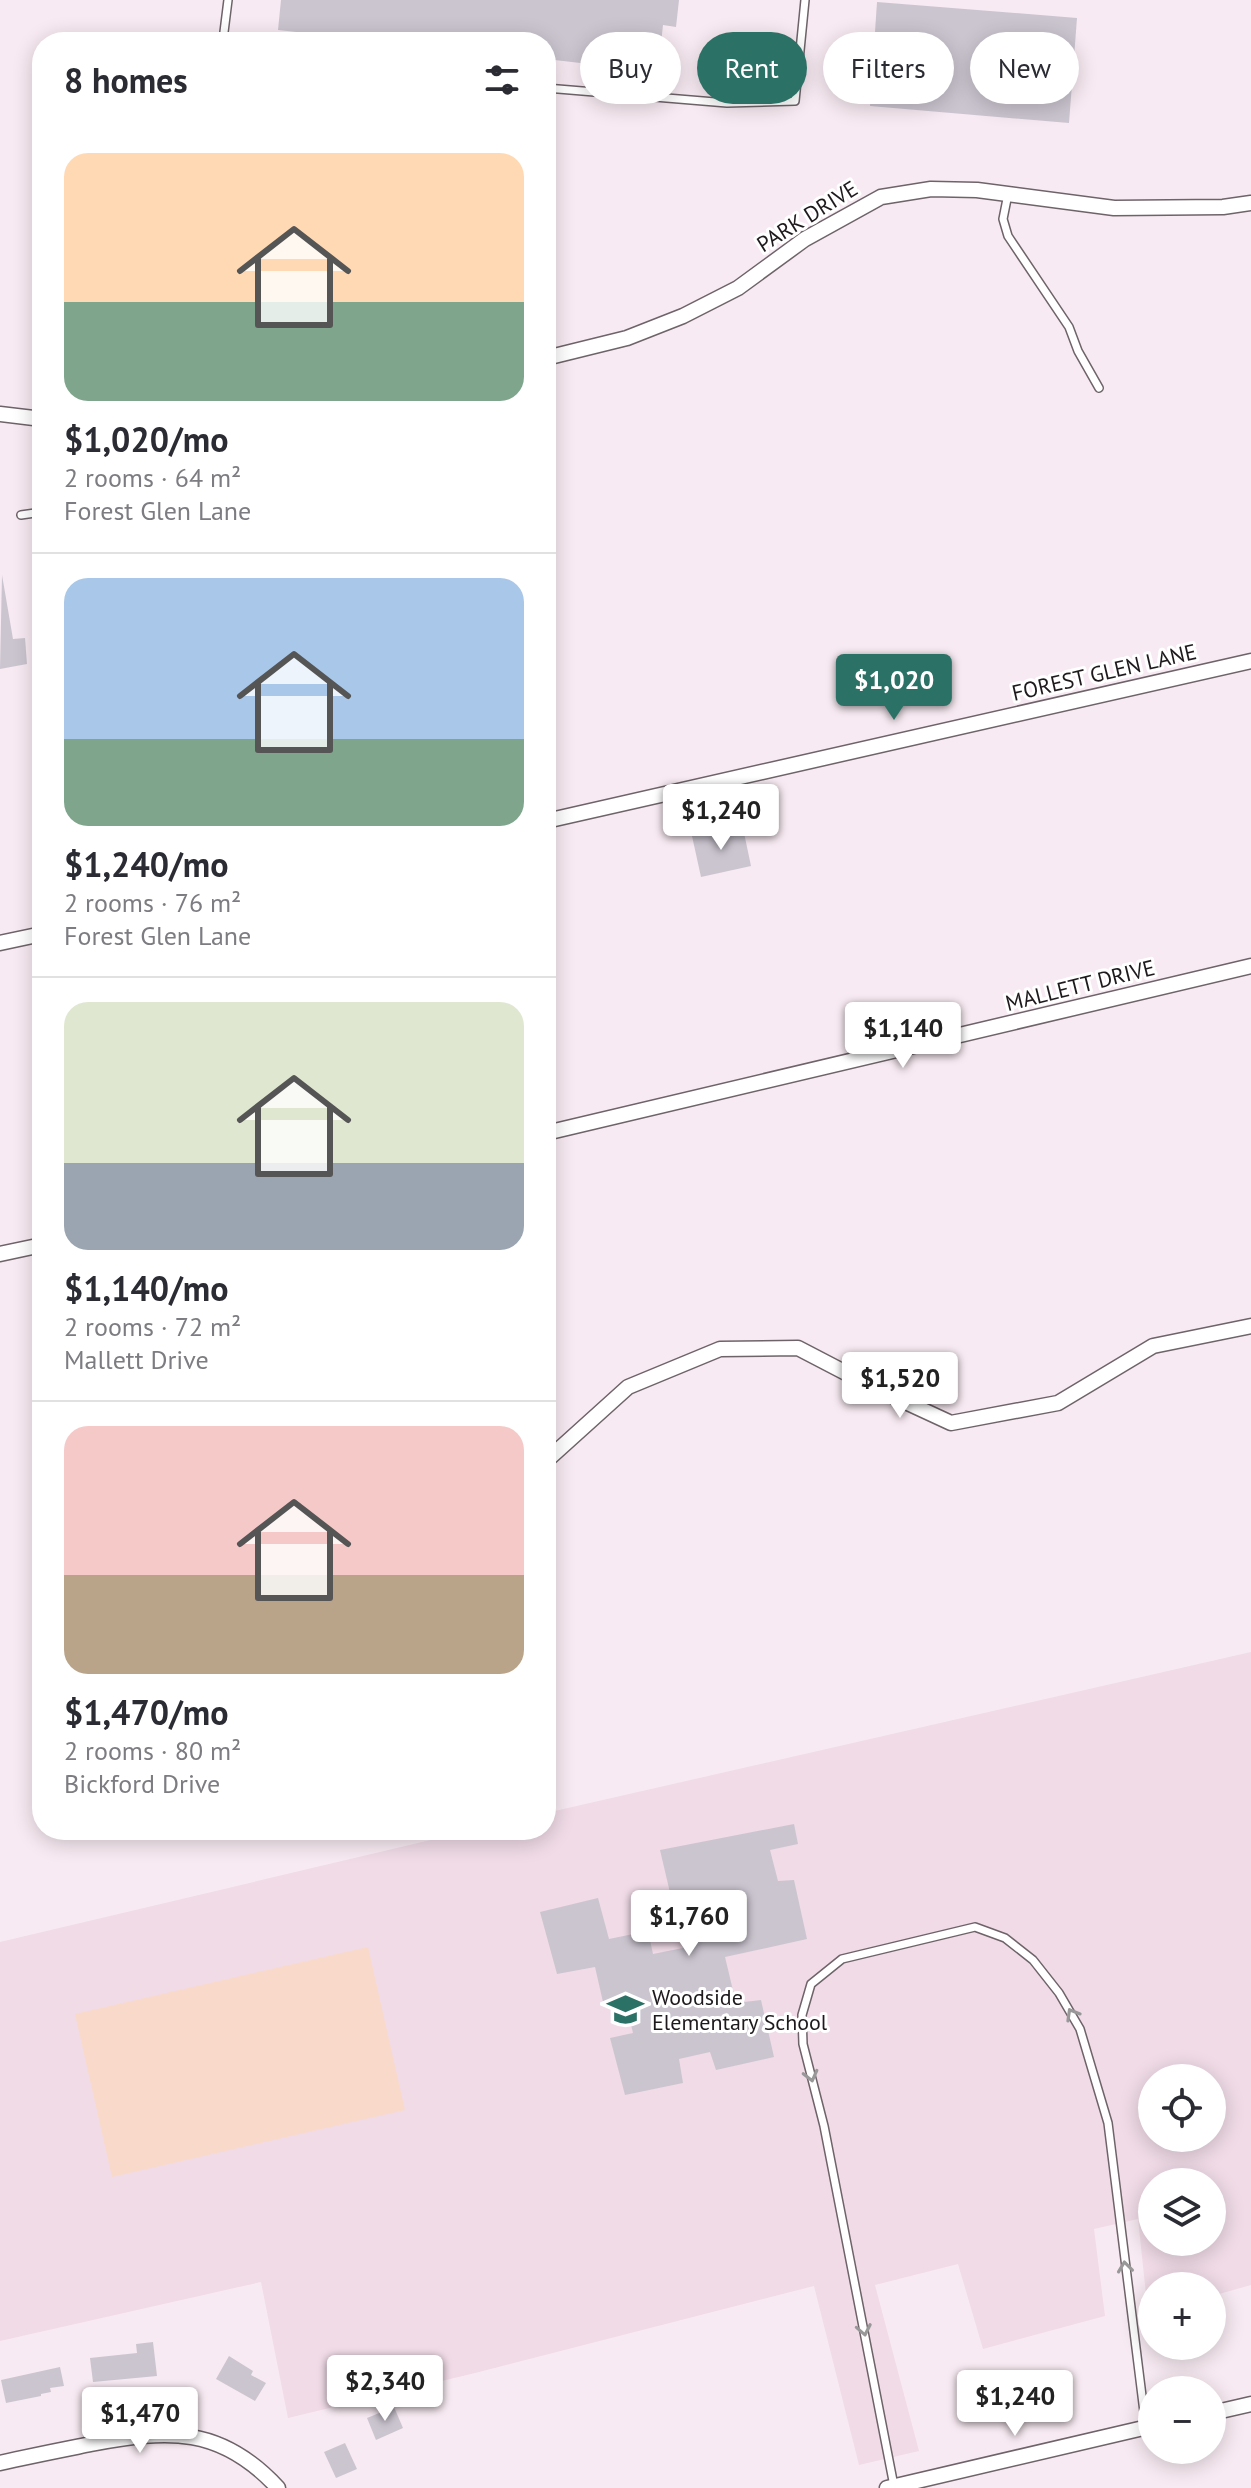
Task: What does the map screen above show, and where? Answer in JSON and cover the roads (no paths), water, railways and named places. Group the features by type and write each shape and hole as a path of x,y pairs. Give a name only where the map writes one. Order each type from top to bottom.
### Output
{"street":[{"name":"PARK DRIVE","path":"556,356 627,338 683,316 738,288 805,239 881,197 931,189 977,190 1114,208 1223,207 1251,203"},
{"path":"0,414 32,418"},
{"name":"FOREST GLEN LANE","path":"556,819 1251,661"},
{"path":"0,943 32,936"},
{"name":"MALLETT DRIVE","path":"556,1131 1251,966"},
{"path":"0,1254 32,1247"},
{"path":"556,1447 628,1387 720,1349 798,1348 951,1423 1058,1403 1153,1346 1251,1326"},
{"path":"1226,2410 1251,2404"},
{"path":"890,2487 1138,2430"},
{"path":"0,2463 124,2438 175,2434 200,2438 244,2457 278,2488"}],"lane":[{"path":"224,32 228,0"},
{"path":"556,89 727,103 795,101 805,0"},
{"path":"1008,194 1003,219 1008,236 1069,327 1078,351 1099,388"},
{"path":"21,515 32,513"},
{"path":"890,2487 824,2126 803,2044 802,2015 811,1984 842,1959 975,1927 1005,1938 1033,1960 1059,1993 1080,2029 1108,2123 1142,2376"}],"place":[{"name":"Woodside Elementary School","path":"626,2010"}]}
